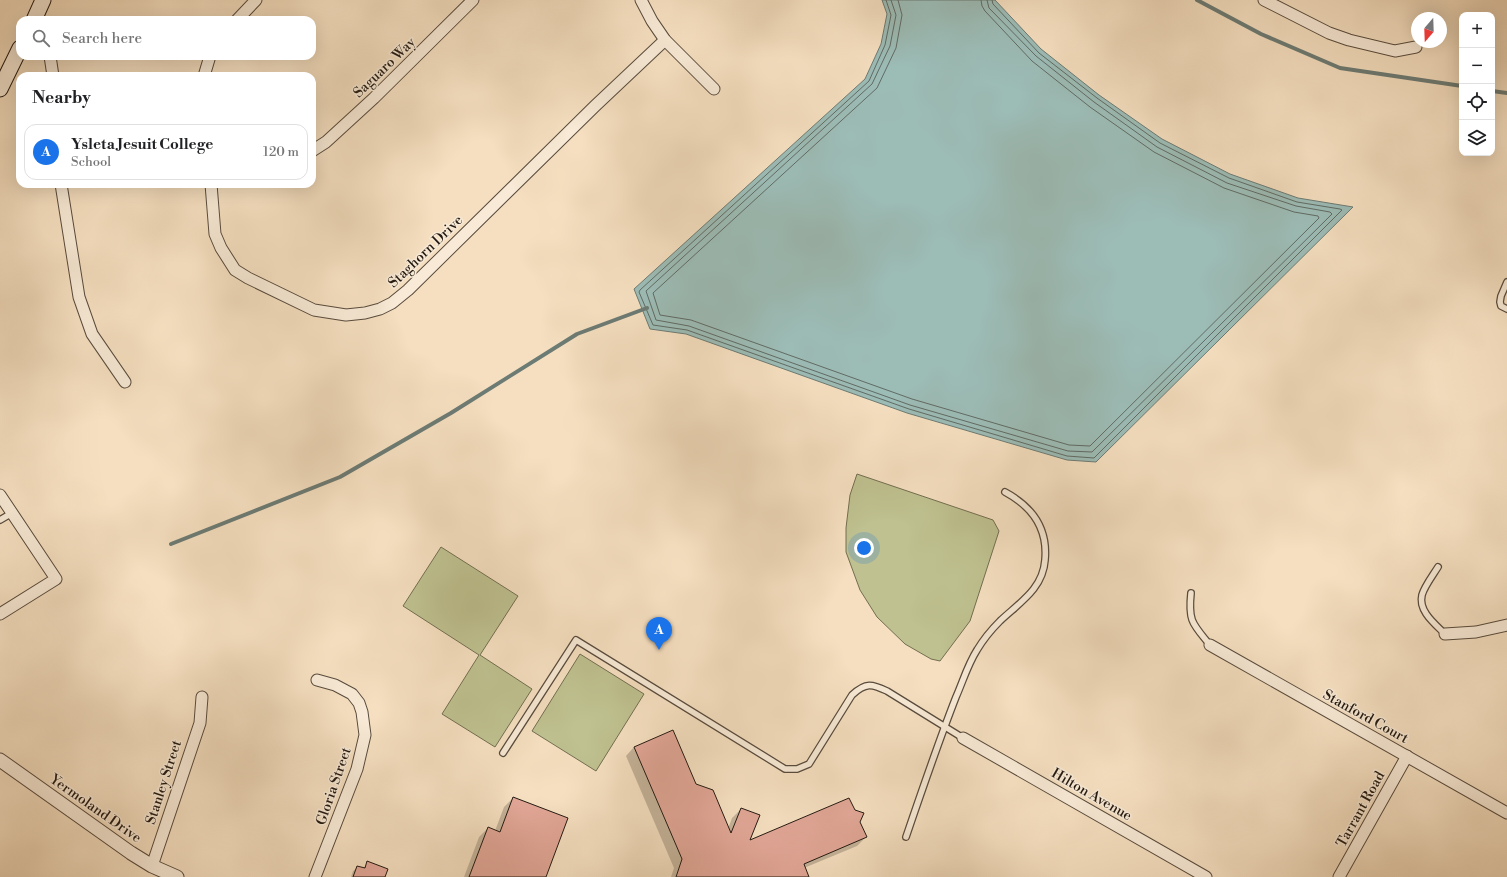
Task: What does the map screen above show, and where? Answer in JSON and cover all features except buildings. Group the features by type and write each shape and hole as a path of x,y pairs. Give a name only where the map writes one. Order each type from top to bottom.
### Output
{"main road":[{"path":"37,16 43,0"},
{"path":"0,90 8,69 16,55"}],"street":[{"path":"241,16 256,0"},
{"name":"Saguaro Way","path":"316,148 326,142 374,98 473,0"},
{"path":"641,0 652,21 665,40 714,89"},
{"path":"1264,0 1329,33 1350,40 1395,50 1411,48"},
{"name":"Staghorn Drive","path":"211,188 215,234 220,248 235,270 248,278 314,310 346,315 365,313 380,309 392,303 408,290 595,106 665,40"},
{"path":"51,60 53,72"},
{"path":"205,72 209,60"},
{"path":"62,188 79,297 92,334 125,382"},
{"path":"0,495 56,579 0,614"},
{"path":"1445,634 1476,632 1507,625"},
{"name":"Stanford Court","path":"1210,646 1507,813"},
{"name":"Gloria Street","path":"316,877 357,769 365,735 362,712 352,694 335,685 317,680"},
{"name":"Stanley Street","path":"150,872 200,724 202,697"},
{"name":"Hilton Avenue","path":"963,738 1206,877"},
{"name":"Tarrant Road","path":"1339,877 1407,756"},
{"name":"Yermoland Drive","path":"0,760 131,853 150,872 176,877"}],"lane":[{"path":"1507,282 1500,302 1501,306 1507,309"},
{"path":"906,837 944,726 973,655 998,623 1029,596 1039,582 1046,561 1043,533 1039,524 1028,507 1017,498 1005,492"},
{"path":"0,520 12,513"},
{"path":"1438,567 1422,595 1422,606 1431,620 1445,634"},
{"path":"1191,594 1190,611 1193,624 1210,646"},
{"path":"504,753 576,640 785,769 797,769 809,764 852,695 859,688 866,685 875,686 887,691 963,738"}],"green space":[{"path":"857,474 993,520 999,531 970,621 940,661 931,659 905,644 877,617 860,590 846,552 846,528 850,495"},
{"path":"441,547 518,596 480,655 532,689 495,747 442,714 479,655 403,606"},
{"path":"580,654 644,694 596,771 532,731"}],"water":[{"path":"882,0 995,0 1041,49 1099,95 1162,139 1230,174 1298,198 1353,207 1096,462 1067,460 907,413 686,334 650,329 634,289 865,79 881,44 887,14"}],"waterway":[{"path":"1197,0 1261,34 1340,68 1459,86"},
{"path":"1495,91 1507,93"},
{"path":"171,544 340,477 451,413 577,334 647,308"}],"place":[{"name":"Ysleta Jesuit College","path":"659,650"}]}
